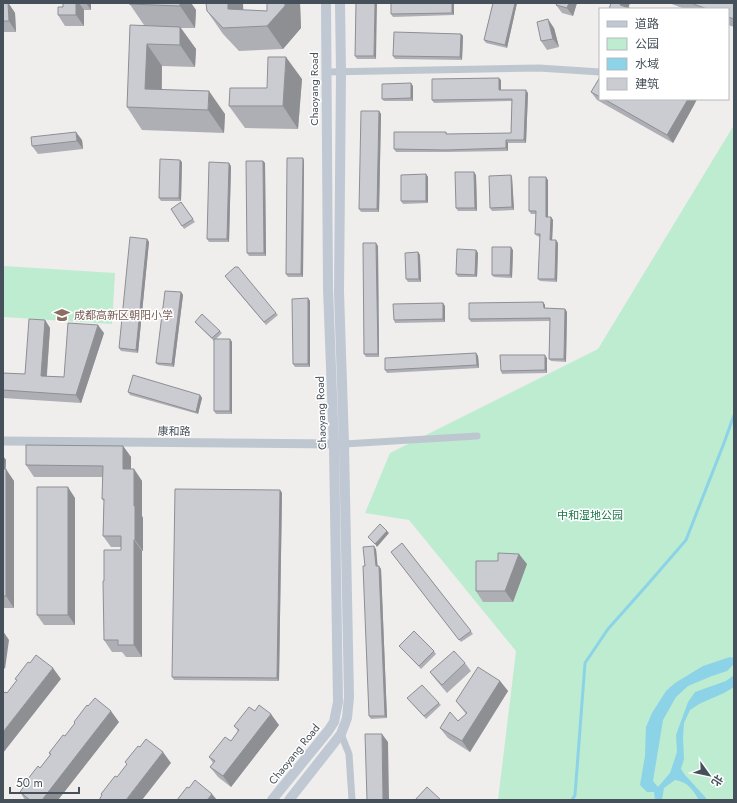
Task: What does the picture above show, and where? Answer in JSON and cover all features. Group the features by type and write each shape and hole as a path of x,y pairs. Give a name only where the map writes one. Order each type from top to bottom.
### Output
{"main road":[{"name":"Chaoyang Road","path":"326,3 328,288 339,444 349,698 347,718 342,734"},
{"name":"Chaoyang Road","path":"272,800 328,731 334,722 338,702 340,3"},
{"path":"289,800 342,734"}],"street":[{"path":"326,72 539,68 599,72"},
{"path":"339,444 476,436"},
{"name":"康和路","path":"3,441 339,444"},
{"path":"342,734 349,754 352,800"}],"green space":[{"name":"中和湿地公园","path":"734,125 734,800 498,800 516,651 409,520 365,513 390,453 598,349"},
{"path":"3,266 115,273 112,324 3,317"}],"water":[{"path":"730,657 734,658 734,664 727,671 688,686 676,697 663,720 653,781 658,787 670,773 677,752 676,735 688,702 695,692 726,681 734,675 734,687 690,710 684,723 684,759 681,769 706,798 706,800 699,800 683,782 675,780 664,788 662,800 655,800 654,792 647,792 640,785 645,756 646,727 652,713 666,691 675,683 703,666"}],"building":[{"path":"3,3 8,3 9,21 3,21"},
{"path":"63,3 76,3 76,15 58,15 58,7 63,7"},
{"path":"180,3 180,6 129,4"},
{"path":"206,3 228,3 228,9 267,11 267,3 285,3 285,6 267,26 223,28 207,11"},
{"path":"356,3 375,3 374,56 355,56"},
{"path":"391,3 452,3 452,13 391,14"},
{"path":"493,3 515,3 505,45 484,40"},
{"path":"557,3 569,3 567,8 556,5"},
{"path":"611,3 621,3 620,5 629,8 609,8"},
{"path":"691,3 734,3 734,19 729,17 729,8 704,8"},
{"path":"548,19 553,39 541,41 537,22"},
{"path":"130,25 180,27 180,45 147,44 145,89 209,91 208,110 127,107"},
{"path":"394,32 461,34 460,57 393,56"},
{"path":"268,57 286,57 283,106 229,106 230,88 267,88"},
{"path":"499,78 499,90 526,90 524,140 506,140 506,148 446,150 394,149 394,132 446,132 446,134 511,133 512,99 432,100 432,79"},
{"path":"599,79 599,96 591,92"},
{"path":"411,83 411,98 382,99 382,84"},
{"path":"606,100 687,100 667,135"},
{"path":"361,111 379,111 377,209 359,209"},
{"path":"76,132 77,141 32,146 31,137"},
{"path":"287,158 303,158 301,274 286,274"},
{"path":"160,159 180,160 179,198 159,198"},
{"path":"246,161 263,161 264,253 247,253"},
{"path":"209,162 229,163 227,239 207,239"},
{"path":"455,172 474,172 475,208 456,208"},
{"path":"426,174 426,201 401,201 401,175"},
{"path":"511,175 512,207 490,208 489,176"},
{"path":"529,177 546,177 546,217 551,217 550,240 556,240 555,279 538,279 540,234 535,234 536,211 529,211"},
{"path":"181,202 193,219 182,226 171,209"},
{"path":"130,237 147,239 136,350 119,348"},
{"path":"363,243 376,243 378,354 364,354"},
{"path":"492,247 511,247 510,275 492,275"},
{"path":"457,249 476,250 475,275 456,274"},
{"path":"418,252 419,279 406,279 405,253"},
{"path":"235,267 238,267 276,313 264,322 225,276"},
{"path":"165,291 181,292 172,364 156,363"},
{"path":"308,298 308,364 293,364 292,299"},
{"path":"543,302 544,308 565,309 564,359 549,359 550,318 469,319 469,303"},
{"path":"443,303 443,319 394,320 393,304"},
{"path":"202,314 220,331 212,338 195,322"},
{"path":"29,319 45,320 41,376 64,377 68,323 98,325 76,395 3,390 3,373 25,374"},
{"path":"214,339 230,339 230,411 214,411"},
{"path":"476,353 477,365 385,370 385,358"},
{"path":"500,355 545,355 545,370 501,371"},
{"path":"133,375 200,395 196,412 128,392"},
{"path":"26,445 123,446 123,469 134,469 134,645 118,645 118,640 104,640 104,550 121,550 121,536 103,536 103,466 26,465"},
{"path":"3,469 6,469 6,596 3,596"},
{"path":"37,487 68,487 68,615 37,615"},
{"path":"175,489 280,490 277,678 172,677"},
{"path":"380,524 387,531 375,544 368,537"},
{"path":"402,543 471,631 459,640 391,552"},
{"path":"374,546 376,566 379,566 385,716 369,716 363,566 365,566 363,547"},
{"path":"498,553 519,554 505,591 476,591 476,561 498,561"},
{"path":"414,631 434,651 419,666 399,646"},
{"path":"454,651 465,663 442,685 430,672"},
{"path":"36,655 53,668 3,732 3,694 5,692 7,693 17,680 15,679 28,662 30,663"},
{"path":"478,667 500,681 462,741 440,728 450,712 458,721 467,713 456,701"},
{"path":"422,685 439,703 424,716 407,698"},
{"path":"95,698 111,711 42,800 30,800 20,792 25,785 24,784 38,766 40,768 63,735 65,736 87,705 88,706"},
{"path":"259,705 271,714 223,776 210,767 215,761 209,757 225,737 231,741 239,730 234,726 249,707 255,711"},
{"path":"365,734 382,734 383,800 367,800"},
{"path":"146,739 163,752 126,800 99,800 102,795 101,794 115,776 117,777 127,764 125,762"},
{"path":"195,780 212,794 207,800 177,800 187,787 189,788"},
{"path":"427,787 441,800 415,800"}],"waterway":[{"path":"572,800 575,795 585,663 608,629 686,540 734,415"}],"place":[{"name":"成都高新区朝阳小学","path":"62,315"}]}
